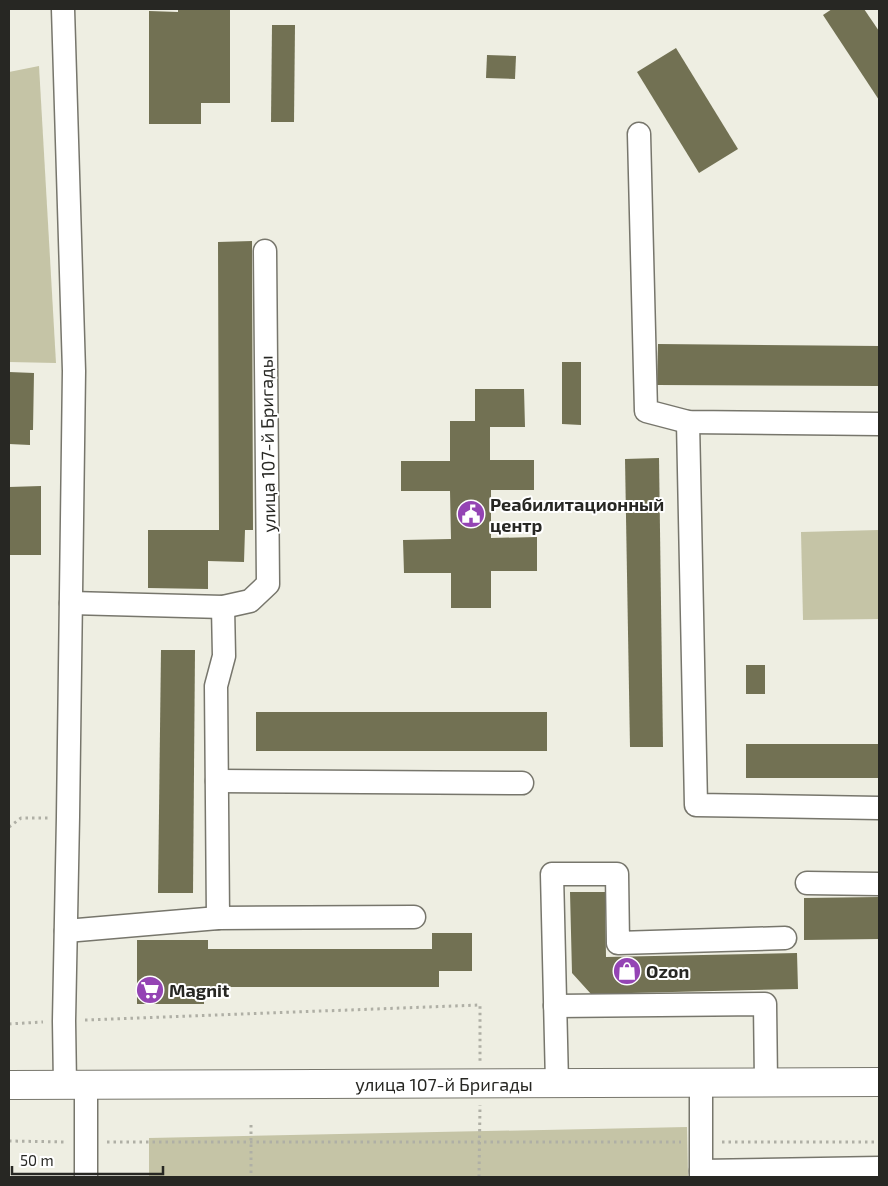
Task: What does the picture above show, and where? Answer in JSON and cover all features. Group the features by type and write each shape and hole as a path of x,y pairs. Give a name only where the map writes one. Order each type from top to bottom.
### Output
{"main road":[{"name":"улица 107-й Бригады","path":"9,1085 879,1082"}],"street":[{"path":"63,9 74,371 64,1021 86,1142 86,1177"},
{"path":"639,134 646,411 688,422 879,424"},
{"name":"улица 107-й Бригады","path":"71,603 223,607 250,601 268,584 265,251"},
{"path":"688,422 696,806 879,808"},
{"path":"218,918 216,686 224,656 223,607"},
{"path":"217,781 522,783"},
{"path":"557,1083 552,874 617,874 618,942 785,938"},
{"path":"807,883 879,884"},
{"path":"66,932 218,918 414,917"},
{"path":"555,1006 765,1004 766,1082"},
{"path":"701,1082 701,1174 879,1168"}],"path":[{"path":"9,827 21,818 68,817"},
{"path":"9,1024 480,1006 479,1177"},
{"path":"251,1125 252,1177"},
{"path":"9,1141 879,1142"}],"green space":[{"path":"39,66 56,363 9,362 9,72"},
{"path":"879,530 879,619 803,620 801,532"},
{"path":"687,1127 688,1177 149,1177 149,1138"}],"building":[{"path":"178,9 230,9 230,103 201,103 201,124 149,124 149,11 178,12"},
{"path":"832,9 864,9 879,31 879,100 823,15"},
{"path":"272,25 295,25 294,122 271,122"},
{"path":"676,48 738,149 699,173 637,72"},
{"path":"487,55 516,56 515,79 486,78"},
{"path":"252,241 253,530 245,530 244,562 208,561 208,589 148,588 148,530 219,530 218,242"},
{"path":"658,344 879,346 879,386 657,385"},
{"path":"562,362 581,362 581,425 562,424"},
{"path":"9,372 34,373 33,430 30,430 30,445 9,444"},
{"name":"Реабилитационный центр","path":"475,389 524,389 525,427 490,427 490,460 534,460 534,490 491,490 491,538 537,537 537,571 491,571 491,608 451,608 451,573 404,573 403,540 451,539 450,491 401,491 401,461 450,461 450,421 475,421"},
{"path":"659,458 663,747 630,747 625,459"},
{"path":"41,486 41,555 9,555 9,487"},
{"path":"161,650 195,650 193,893 158,893"},
{"path":"746,665 765,665 765,694 746,694"},
{"path":"256,712 547,712 547,751 256,751"},
{"path":"746,744 879,744 879,778 746,778"},
{"path":"570,892 605,892 606,957 797,953 798,989 591,994 572,973"},
{"path":"879,897 879,939 804,940 804,898"},
{"path":"432,933 472,933 472,971 439,971 439,987 204,987 204,1004 137,1004 137,940 208,940 208,949 432,949"}],"place":[{"name":"Реабилитационный центр","path":"471,514"},
{"name":"Ozon","path":"627,971"},
{"name":"Magnit","path":"150,990"}]}
